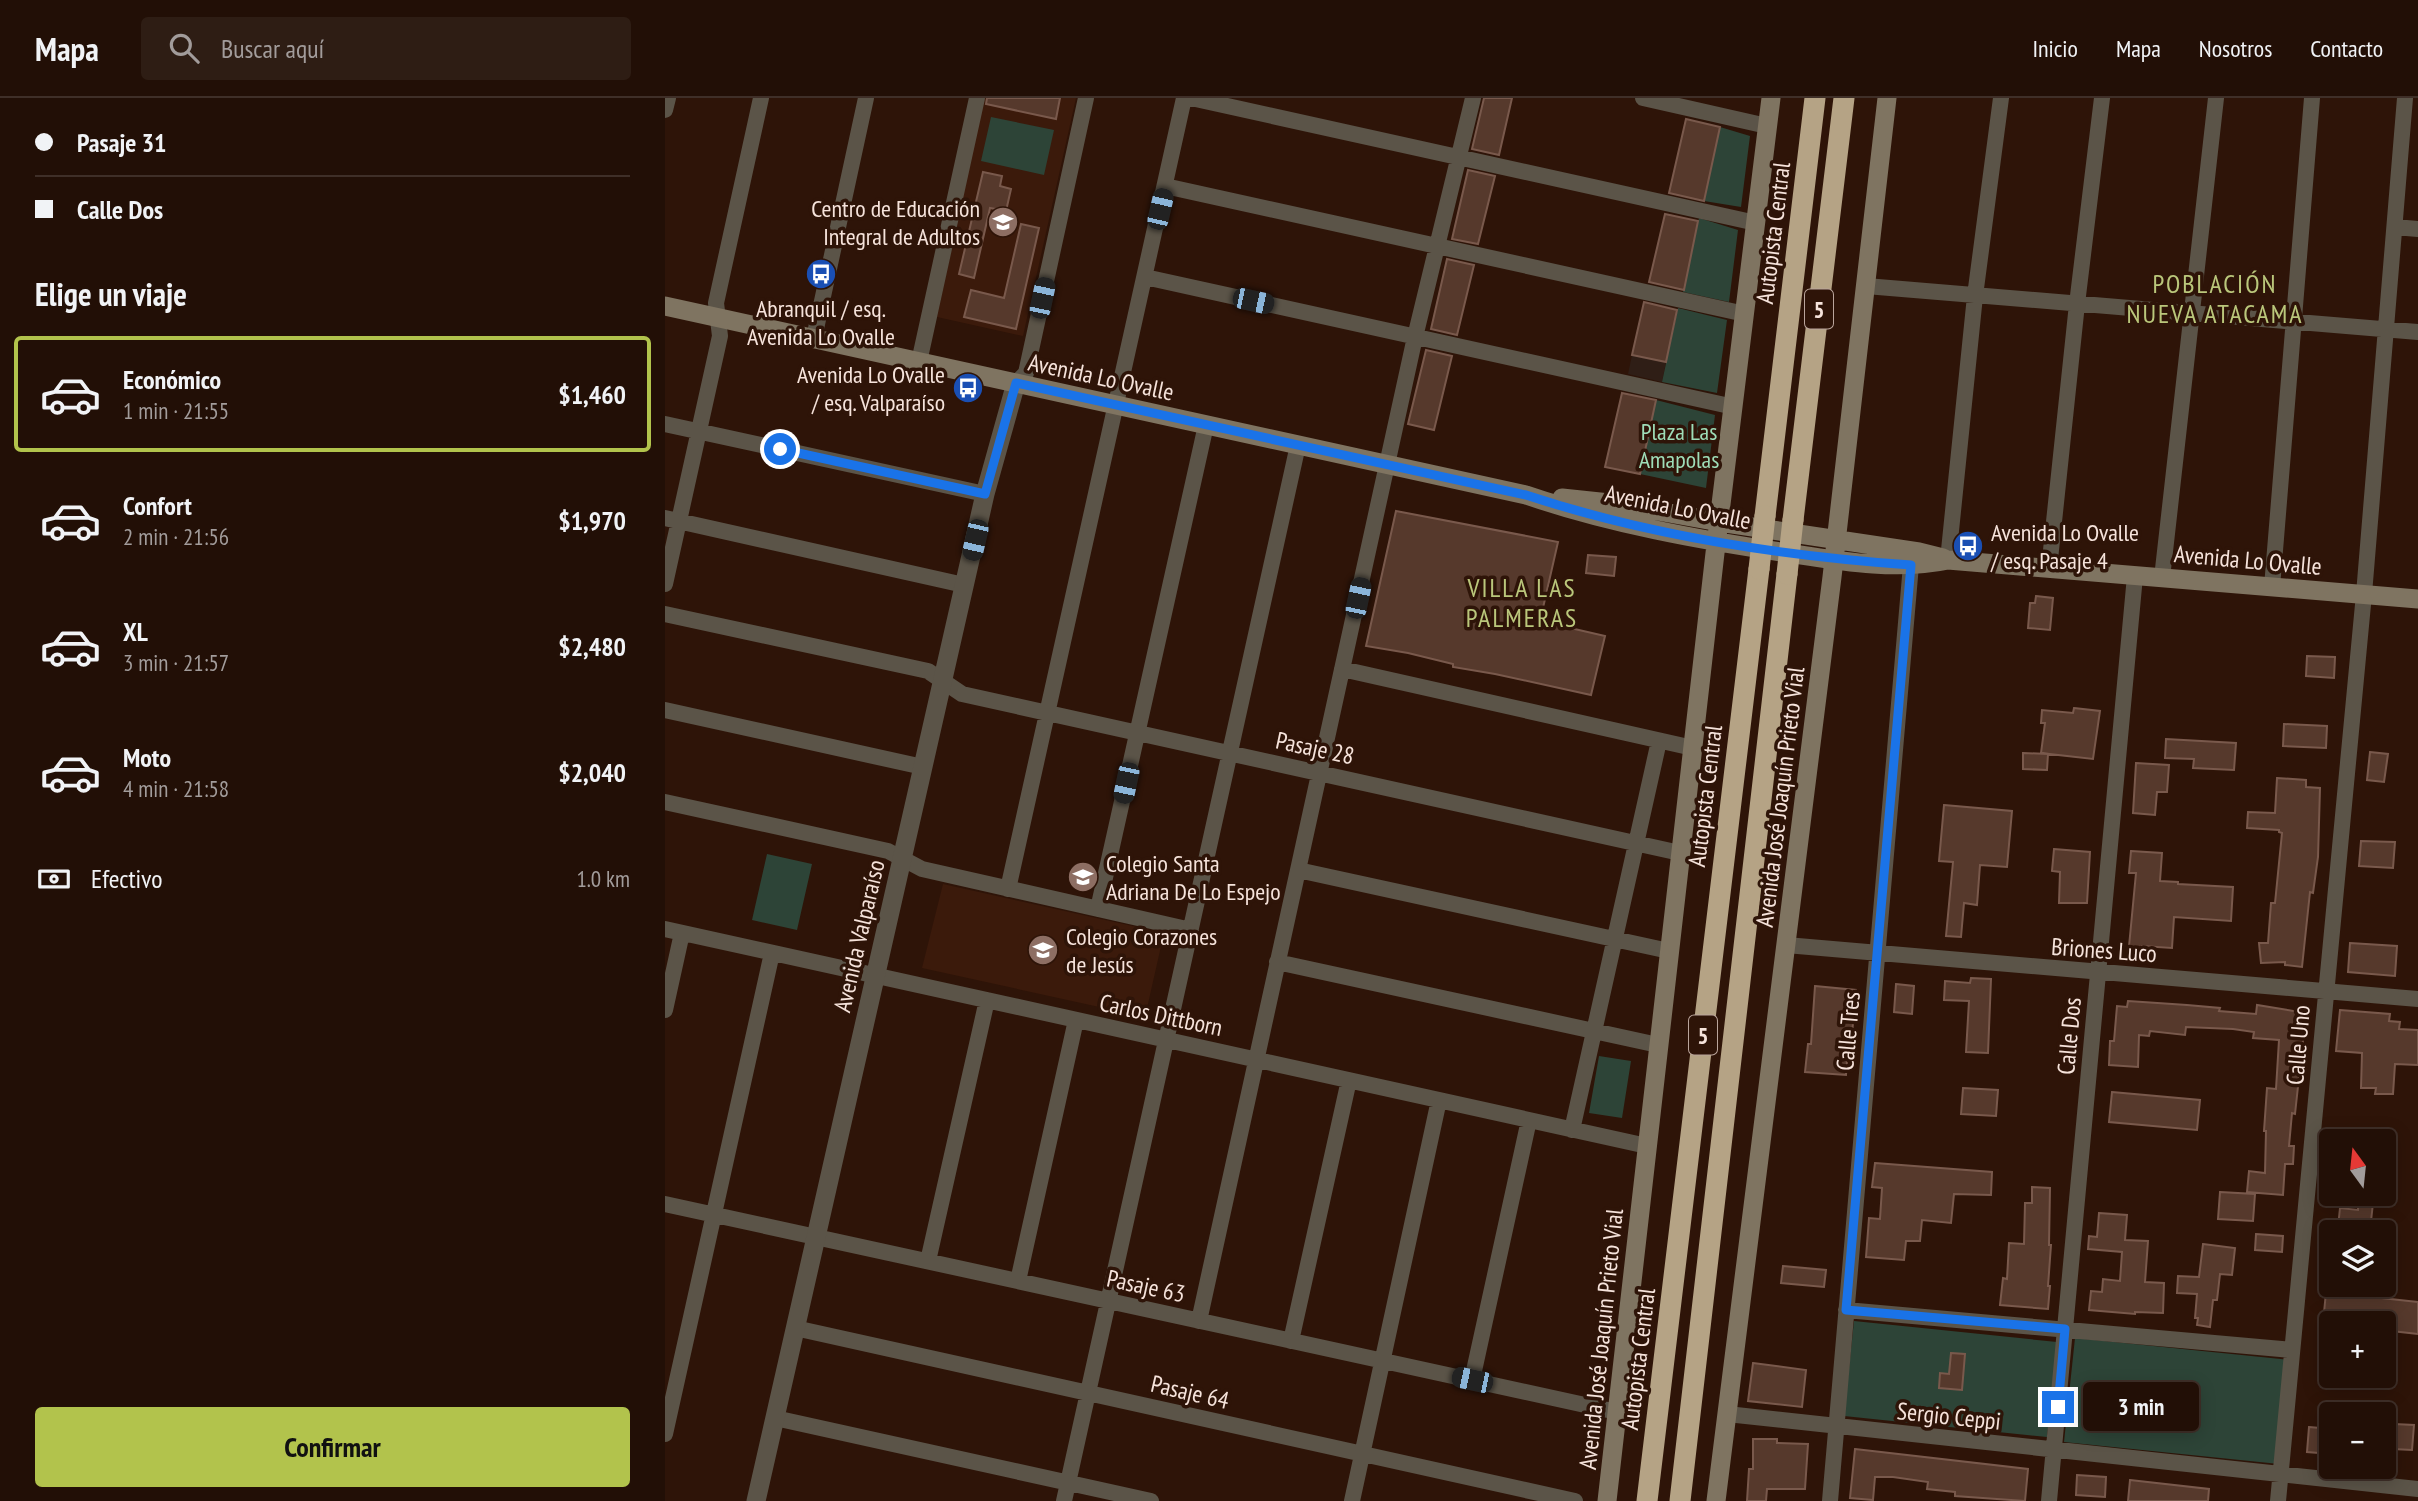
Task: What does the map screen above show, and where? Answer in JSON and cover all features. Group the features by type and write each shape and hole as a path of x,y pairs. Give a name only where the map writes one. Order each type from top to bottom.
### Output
{"highway":[{"name":"Autopista Central","path":"1647,1501 1815,98"},
{"name":"5","path":"1680,1501 1844,98"}],"main road":[{"name":"Avenida José Joaquín Prieto Vial","path":"1608,1501 1680,853 1771,98"},
{"name":"Avenida José Joaquín Prieto Vial","path":"1716,1501 1834,560 1887,98"},
{"name":"Avenida Lo Ovalle","path":"665,306 1526,495 1619,504 1718,532 1834,560 1911,565 1948,560"},
{"name":"Avenida Lo Ovalle","path":"1718,532 1836,540 1919,552 1948,560 2418,599"}],"street":[{"path":"665,110 668,98"},
{"path":"665,584 672,519 699,431 720,336 716,303 761,98"},
{"path":"814,338 866,98"},
{"path":"919,362 977,98"},
{"path":"1016,383 1026,373 1086,98"},
{"path":"1008,889 1184,98"},
{"path":"1191,98 1756,223"},
{"path":"1199,1321 1415,337 1473,98"},
{"path":"1643,98 1767,126"},
{"path":"1948,560 1975,296 2001,98"},
{"path":"2049,569 2102,98"},
{"path":"2162,578 2216,98"},
{"path":"2272,587 2312,98"},
{"name":"Calle Uno","path":"2278,1501 2364,594 2405,98"},
{"path":"1165,186 1745,314"},
{"path":"2395,228 2418,229"},
{"path":"1145,277 1734,407"},
{"path":"1866,286 2418,332"},
{"name":"Avenida Valparaíso","path":"756,1501 985,494 1016,383"},
{"path":"665,424 985,494"},
{"path":"1098,909 1206,425"},
{"path":"1064,1501 1298,445"},
{"path":"672,519 964,585"},
{"name":"Calle Tres","path":"1830,1501 1911,565"},
{"name":"Calle Dos","path":"2049,1501 2135,576"},
{"name":"Pasaje 28","path":"665,614 928,671 962,694 1680,853"},
{"path":"1342,670 1693,748"},
{"path":"665,710 923,767"},
{"path":"1572,1130 1659,741"},
{"path":"665,802 888,851 922,869 1191,930"},
{"path":"1298,870 1669,951"},
{"name":"Carlos Dittborn","path":"665,929 1647,1146"},
{"path":"665,1010 682,933"},
{"name":"Briones Luco","path":"1786,945 2418,999"},
{"path":"665,1434 772,953"},
{"path":"1277,962 1658,1045"},
{"path":"928,1261 987,1000"},
{"path":"1018,1281 1076,1020"},
{"path":"1291,1341 1349,1080"},
{"path":"1352,1501 1439,1100"},
{"path":"1472,1380 1529,1120"},
{"name":"Pasaje 63","path":"665,1204 1617,1412"},
{"path":"1846,1310 2292,1350"},
{"name":"Pasaje 64","path":"796,1328 1575,1501"},
{"name":"Sergio Ceppi","path":"1727,1414 2418,1489"},
{"path":"775,1418 1151,1501"}],"shaded area":[{"name":"Centro de Educación Integral de Adultos","path":"984,98 1076,98 1023,336 937,317"},
{"path":"1632,355 1666,362 1662,382 1628,374"},
{"name":"Colegio Corazones de Jesús","path":"943,884 1164,933 1145,1017 922,968"}],"green space":[{"path":"991,117 1054,130 1044,175 981,161"},
{"path":"1720,127 1750,136 1741,207 1704,201"},
{"path":"1699,218 1738,230 1729,302 1683,292"},
{"name":"Plaza Las Amapolas","path":"1678,308 1727,320 1717,393 1662,382"},
{"name":"Plaza Las Amapolas","path":"1656,400 1715,415 1706,488 1640,474"},
{"path":"767,854 812,864 797,930 752,920"},
{"path":"1599,1056 1631,1061 1622,1118 1589,1113"},
{"path":"1854,1321 2057,1342 2047,1437 1844,1416"},
{"path":"2075,1338 2290,1360 2279,1464 2064,1442"}],"building":[{"path":"987,98 1060,98 1056,119 986,104"},
{"path":"1484,98 1512,98 1499,155 1472,149"},
{"path":"1686,119 1720,127 1704,201 1669,193"},
{"path":"1468,170 1495,176 1478,244 1452,239"},
{"path":"983,172 1002,176 1000,186 1011,189 1006,211 990,208 974,278 959,274"},
{"path":"1665,214 1698,221 1684,290 1649,282"},
{"path":"1021,224 1039,228 1016,329 964,317 971,290 1004,298"},
{"path":"1447,259 1474,265 1457,335 1431,329"},
{"path":"1644,302 1677,310 1666,362 1632,355"},
{"path":"1426,350 1452,356 1434,430 1408,424"},
{"path":"1622,393 1656,400 1640,474 1605,467"},
{"path":"1396,511 1558,542 1540,621 1605,636 1591,695 1366,646"},
{"path":"1588,555 1616,557 1614,576 1586,573"},
{"path":"2036,596 2053,598 2050,630 2028,628 2030,603 2035,603"},
{"path":"2307,656 2335,657 2334,678 2306,676"},
{"path":"2074,708 2100,711 2093,759 2041,753 2045,723 2041,723 2042,710 2073,713"},
{"path":"2284,724 2327,726 2326,748 2283,746"},
{"path":"2166,739 2236,743 2234,770 2193,768 2194,759 2165,758"},
{"path":"2370,752 2388,754 2384,782 2367,780"},
{"path":"2023,753 2048,754 2047,770 2023,769"},
{"path":"2136,763 2169,765 2167,792 2157,792 2155,815 2133,813"},
{"path":"2277,778 2306,780 2306,787 2320,788 2318,857 2313,893 2310,892 2302,967 2285,965 2285,962 2261,963 2259,943 2268,943 2282,833 2279,830 2247,828 2248,812 2275,813"},
{"path":"1944,805 2012,811 2007,867 1980,865 1977,905 1964,903 1961,937 1946,936 1953,862 1939,861"},
{"path":"2361,841 2395,842 2393,868 2359,866"},
{"path":"2054,849 2090,852 2087,903 2059,903 2060,872 2052,871"},
{"path":"2131,851 2162,853 2160,881 2233,887 2231,921 2174,917 2172,948 2142,946 2141,958 2128,957 2136,873 2129,873"},
{"path":"2350,943 2397,946 2395,976 2348,972"},
{"path":"1971,978 1991,979 1988,1053 1966,1052 1969,1001 1944,1000 1945,981 1970,983"},
{"path":"1896,984 1914,986 1912,1014 1894,1012"},
{"path":"1815,986 1856,990 1846,1075 1805,1072 1808,1044 1811,1044"},
{"path":"2128,1001 2220,1008 2219,1011 2256,1014 2257,1005 2306,1013 2289,1146 2294,1146 2293,1164 2285,1164 2283,1195 2247,1192 2249,1171 2265,1173 2267,1088 2276,1089 2279,1040 2253,1038 2254,1032 2233,1029 2186,1027 2185,1035 2150,1031 2149,1036 2139,1035 2138,1067 2109,1065 2110,1041 2114,1041 2117,1006 2127,1007"},
{"path":"2340,1010 2390,1014 2389,1021 2400,1022 2399,1029 2418,1030 2418,1065 2395,1064 2393,1094 2375,1094 2376,1088 2361,1088 2362,1053 2336,1051"},
{"path":"1963,1088 1998,1090 1996,1116 1961,1114"},
{"path":"2112,1092 2200,1100 2197,1130 2109,1122"},
{"path":"1875,1163 1992,1172 1991,1195 1954,1194 1951,1223 1922,1220 1920,1241 1906,1241 1904,1260 1866,1257 1869,1218 1880,1219 1882,1188 1872,1187"},
{"path":"2032,1187 2050,1188 2048,1309 2000,1305 2003,1278 2007,1279 2009,1243 2024,1244 2025,1203 2032,1203"},
{"path":"2220,1192 2255,1194 2253,1221 2218,1219"},
{"path":"2358,1206 2373,1206 2371,1220 2339,1220 2340,1208 2358,1210"},
{"path":"2099,1213 2127,1215 2125,1240 2148,1241 2145,1282 2164,1283 2163,1313 2135,1314 2089,1310 2091,1291 2102,1292 2103,1279 2120,1281 2122,1252 2088,1249 2089,1236 2097,1237"},
{"path":"2256,1234 2283,1236 2282,1252 2255,1250"},
{"path":"2203,1244 2235,1248 2232,1275 2220,1274 2210,1327 2197,1325 2197,1294 2177,1293 2178,1276 2199,1277"},
{"path":"1783,1266 1826,1270 1824,1287 1781,1283"},
{"path":"2326,1297 2372,1297 2418,1302 2418,1334 2396,1331 2396,1311 2324,1311"},
{"path":"1951,1353 1965,1354 1962,1390 1939,1388 1940,1373 1949,1374"},
{"path":"1753,1363 1806,1370 1802,1407 1748,1401"},
{"path":"2396,1424 2414,1425 2412,1450 2396,1449"},
{"path":"2309,1427 2319,1428 2319,1453 2307,1452"},
{"path":"1753,1439 1777,1439 1777,1443 1808,1444 1805,1489 1767,1489 1766,1501 1747,1501 1749,1469 1753,1469"},
{"path":"1855,1449 2028,1469 2025,1501 1955,1496 1955,1492 1927,1489 1928,1482 1893,1477 1875,1477 1873,1500 1850,1498"},
{"path":"2077,1475 2106,1477 2105,1497 2076,1495"},
{"path":"2130,1480 2209,1489 2208,1501 2128,1501"}],"place":[{"name":"Centro de Educación Integral de Adultos","path":"1003,222"},
{"name":"Abranquil / esq. Avenida Lo Ovalle","path":"821,274"},
{"name":"Avenida Lo Ovalle / esq. Valparaíso","path":"968,388"},
{"name":"Avenida Lo Ovalle / esq. Pasaje 4","path":"1968,546"},
{"name":"Colegio Santa Adriana De Lo Espejo","path":"1083,877"},
{"name":"Colegio Corazones de Jesús","path":"1043,950"}],"district":[{"name":"POBLACIÓN NUEVA ATACAMA","path":"2215,298"},
{"name":"VILLA LAS PALMERAS","path":"1522,602"}],"route":[{"path":"780,449 985,494 1016,383 1526,495 1584,513 1699,539 1834,560 1911,565 1846,1310 2065,1329 2058,1407"}]}
